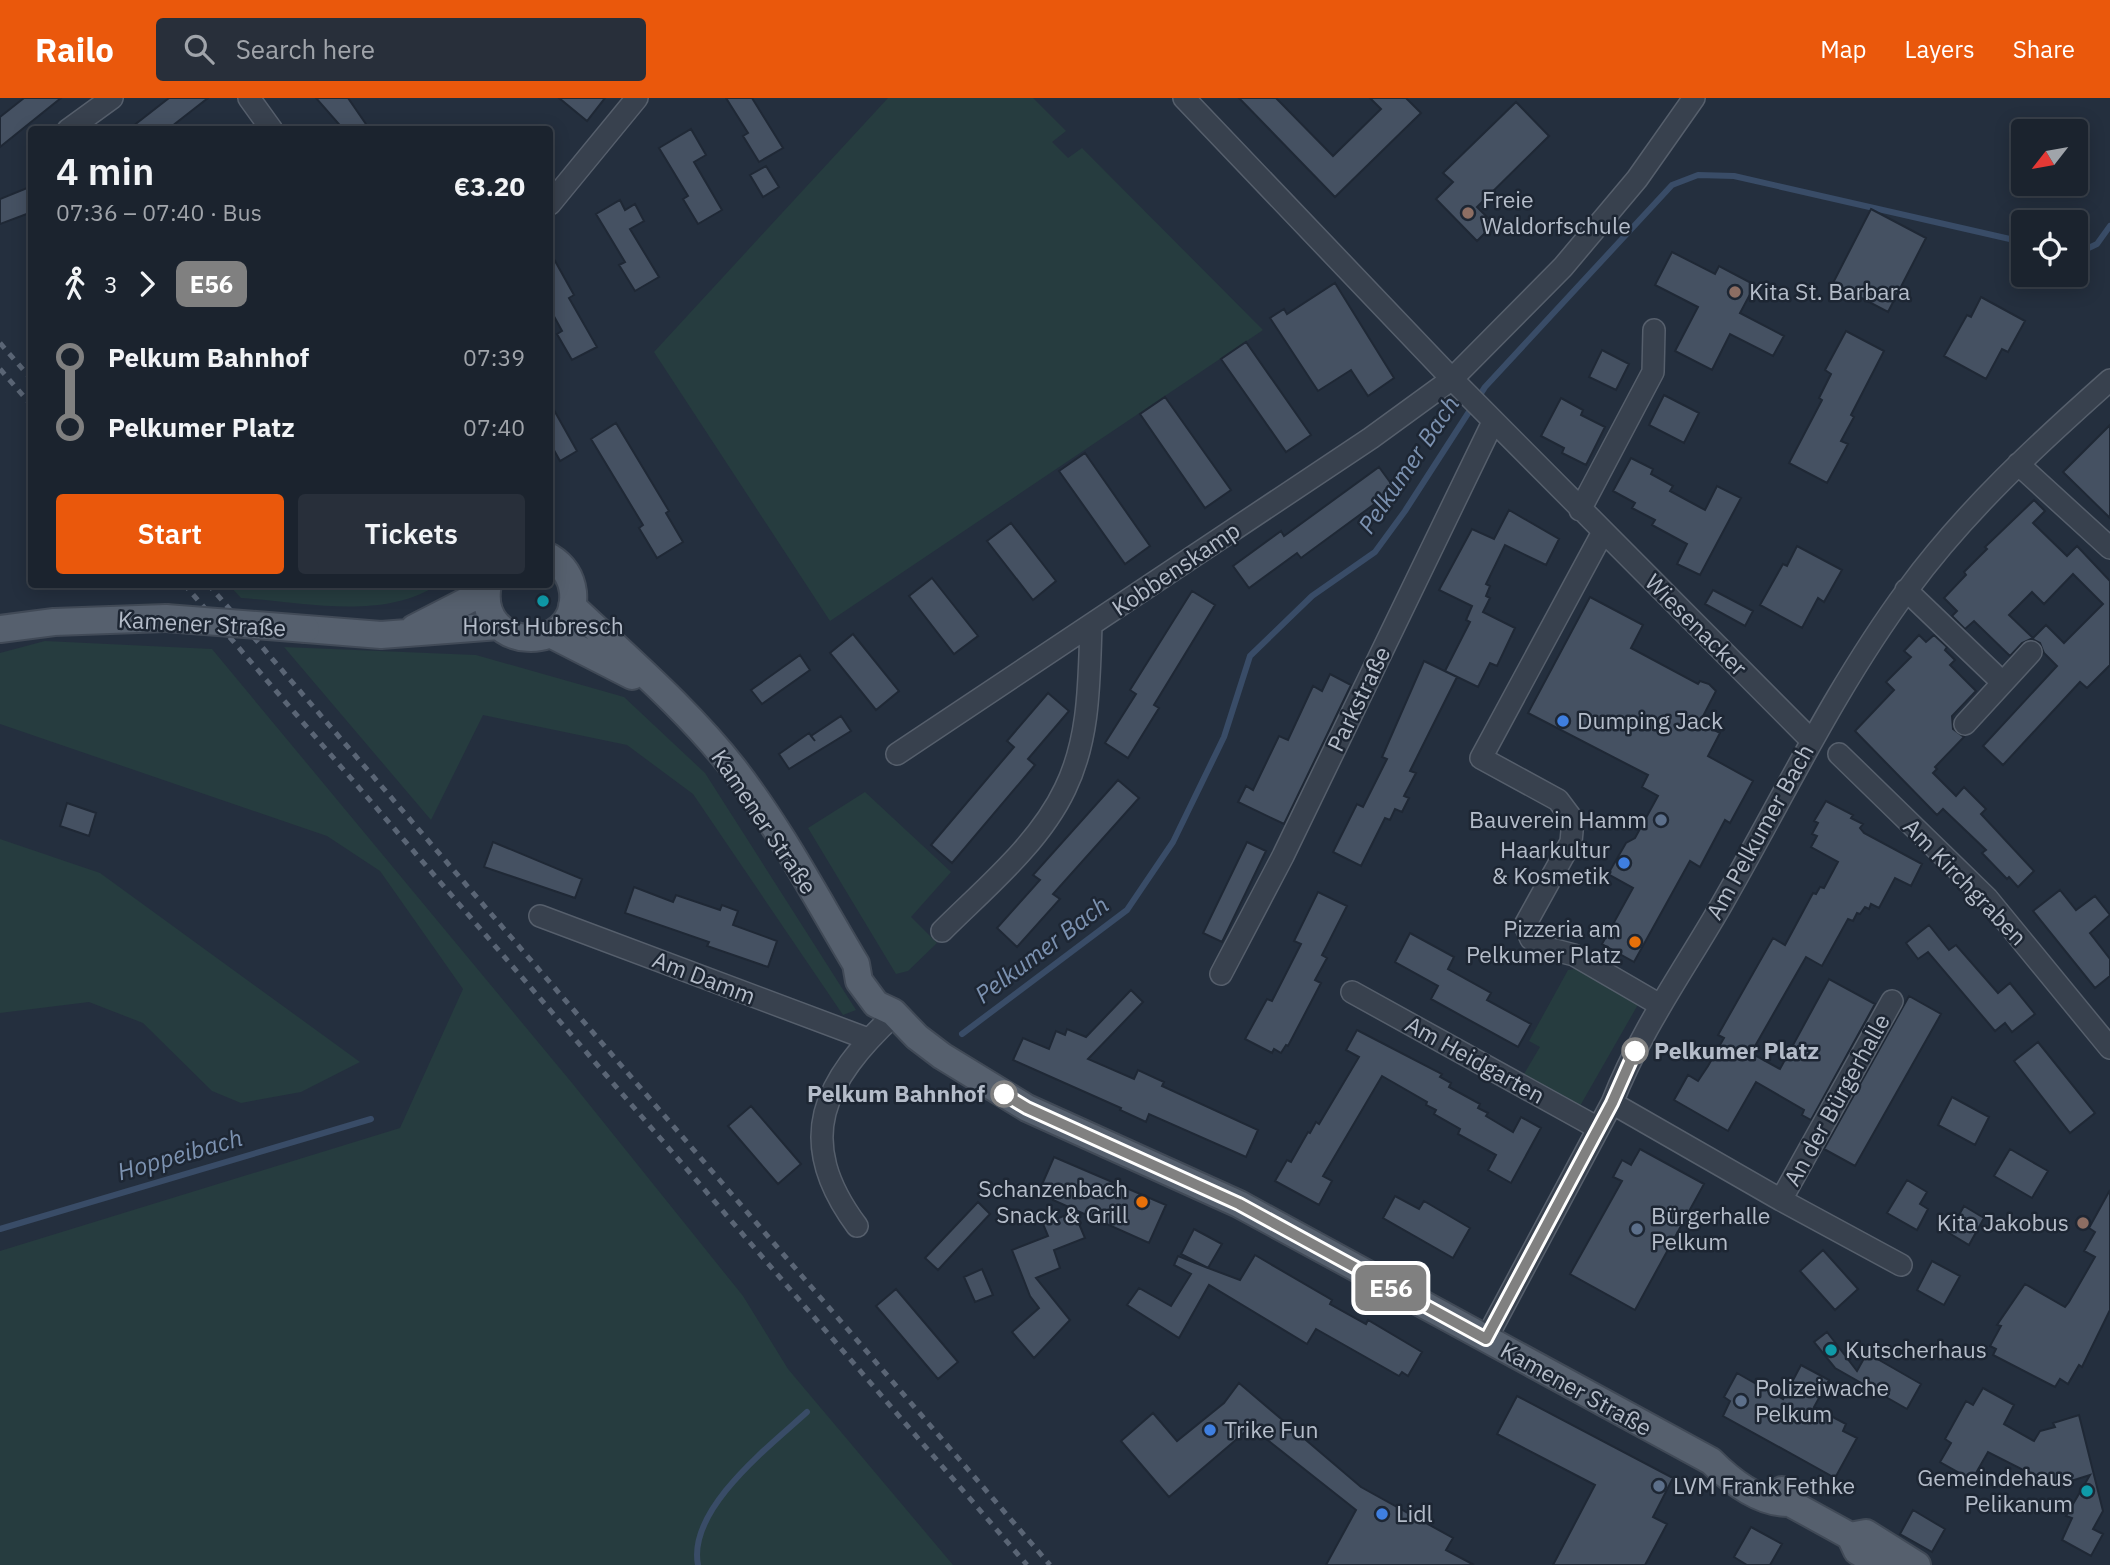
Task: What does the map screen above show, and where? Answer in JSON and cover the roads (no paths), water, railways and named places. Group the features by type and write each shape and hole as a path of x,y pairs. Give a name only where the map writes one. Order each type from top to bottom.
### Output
{"main road":[{"path":"404,634 487,588 490,614 499,626 523,639 550,634 564,622 572,606 570,580 553,559"},
{"name":"Kamener Straße","path":"572,606 659,690 734,769 780,838 856,964 877,979 888,994 894,1013 942,1056 1027,1108 1239,1204 1711,1461 1730,1480 1773,1504 1790,1503 1850,1536 1857,1550 1881,1565"},
{"name":"Kamener Straße","path":"0,629 54,621 166,618 404,634 499,626"},
{"name":"Kamener Straße","path":"550,634 659,690"},
{"name":"Kamener Straße","path":"1850,1536 1866,1533 1917,1565"}],"street":[{"path":"74,126 112,98"},
{"path":"249,98 267,126"},
{"path":"553,200 638,98"},
{"path":"1185,98 1459,386"},
{"name":"Kobbenskamp","path":"897,754 1359,446 1459,386 1637,179 1694,98"},
{"path":"1580,510 1653,372 1654,330"},
{"name":"Am Pelkumer Bach","path":"1486,1339 1612,1103 1626,1068 1660,1005 1722,904 1811,740 1906,590 2018,464 2110,380"},
{"name":"Wiesenacker","path":"1459,386 1602,533 1811,740"},
{"name":"Parkstraße","path":"1221,974 1283,856 1489,417"},
{"path":"2018,464 2110,548"},
{"path":"1602,533 1481,758 1558,800 1573,820 1571,842 1525,925 1531,939 1574,955 1660,1005"},
{"path":"1906,590 2002,682"},
{"path":"942,931 1019,852 1066,789 1085,723 1091,625"},
{"path":"1965,724 2031,652"},
{"name":"Am Kirchgraben","path":"1839,754 1987,898 2103,1023 2110,1048"},
{"name":"Am Damm","path":"540,916 868,1039"},
{"name":"Am Heidgarten","path":"1352,992 1598,1128"},
{"name":"An der Bürgerhalle","path":"1781,1199 1892,1001"},
{"path":"857,1226 838,1201 827,1172 821,1149 820,1123 830,1096 868,1039 894,1013"},
{"name":"An der Bürgerhalle","path":"1612,1103 1901,1265"}],"waterway":[{"name":"Pelkumer Bach","path":"962,1034 1127,910 1173,842 1224,737 1250,656 1312,596 1375,552 1405,511 1485,387 1672,185 1698,175 1734,176 2011,239"},
{"name":"Pelkumer Bach","path":"2088,248 2097,244 2110,226"},
{"name":"Hoppeibach","path":"0,1229 371,1119"},
{"path":"698,1565 698,1544 705,1522 718,1501 754,1460 807,1412"}],"railway":[{"path":"0,343 28,375"},
{"path":"0,369 28,401"},
{"path":"187,588 1027,1565"},
{"path":"211,588 1050,1565"}],"place":[{"name":"Freie Waldorfschule","path":"1468,213"},
{"name":"Kita St. Barbara","path":"1735,292"},
{"name":"Horst Hubresch","path":"543,601"},
{"name":"Dumping Jack","path":"1563,721"},
{"name":"Bauverein Hamm","path":"1661,820"},
{"name":"Haarkultur & Kosmetik","path":"1624,863"},
{"name":"Pizzeria am Pelkumer Platz","path":"1635,942"},
{"name":"Pelkumer Platz","path":"1635,1051"},
{"name":"Pelkum Bahnhof","path":"1004,1094"},
{"name":"Schanzenbach Snack & Grill","path":"1142,1202"},
{"name":"Kita Jakobus","path":"2083,1223"},
{"name":"Bürgerhalle Pelkum","path":"1637,1229"},
{"name":"Kutscherhaus","path":"1831,1350"},
{"name":"Polizeiwache Pelkum","path":"1741,1401"},
{"name":"Trike Fun","path":"1210,1430"},
{"name":"LVM Frank Fethke","path":"1659,1486"},
{"name":"Gemeindehaus Pelikanum","path":"2087,1491"},
{"name":"Lidl","path":"1382,1514"}]}
